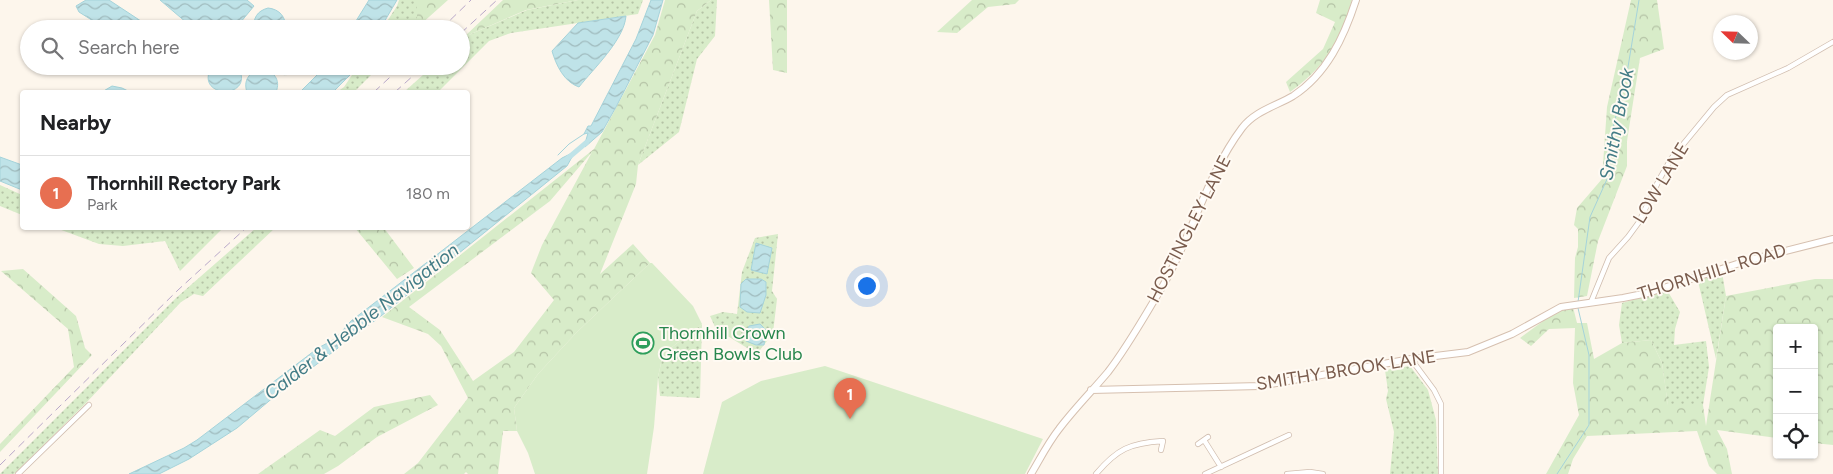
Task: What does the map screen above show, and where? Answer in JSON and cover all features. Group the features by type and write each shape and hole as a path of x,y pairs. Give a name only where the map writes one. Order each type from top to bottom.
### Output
{"street":[{"name":"HOSTINGLEY LANE","path":"1031,474 1058,431 1124,349 1162,288 1183,248 1196,213 1214,176 1243,127 1262,111 1293,96 1319,72 1332,56 1344,35 1356,0"},
{"name":"LOW LANE","path":"1590,302 1609,258 1639,222 1671,160 1714,106 1727,95 1788,68 1833,42"},
{"name":"THORNHILL ROAD","path":"1590,302 1648,293 1746,261 1833,239"},
{"name":"SMITHY BROOK LANE","path":"1092,390 1260,386 1411,359 1468,352 1512,334 1557,309 1590,302"},
{"path":"1411,359 1434,390 1440,404 1441,474"},
{"path":"18,474 89,405"},
{"path":"1205,474 1289,435"},
{"path":"1198,444 1206,439 1221,467"},
{"path":"1096,474 1107,461 1123,449 1144,442 1163,441 1161,450"},
{"path":"1286,474 1310,472 1323,474"}],"green space":[{"path":"399,0 417,0 417,20 388,20"},
{"path":"417,0 448,0 426,20 417,20"},
{"path":"503,0 578,0 526,10 470,34 470,31"},
{"path":"578,0 643,0 638,14 511,33 489,41 470,60 470,34 527,10"},
{"path":"665,0 711,0 697,11 638,165 636,184 600,274 633,244 650,263 576,333 538,374 514,408 517,431 503,431 498,474 468,474 466,472 464,474 404,474 418,463 468,398 441,346 428,334 382,317 594,149 655,35","holes":["592,152 542,245 531,273 554,300 514,352 473,381 440,330 409,307 550,201"]},
{"path":"711,0 717,0 715,36 697,59 679,132 638,165 697,11"},
{"path":"769,0 787,0 787,73 773,70"},
{"path":"972,0 1019,0 1015,4 988,7 957,33 937,32"},
{"path":"1320,0 1352,0 1345,24 1330,53 1305,81 1290,92 1286,82 1323,49 1335,22 1316,13"},
{"path":"1631,0 1657,0 1664,49 1640,58 1627,141 1627,166 1598,241 1587,296 1574,298 1578,229 1574,225 1577,208 1602,179 1607,107"},
{"path":"352,75 371,75 356,90 340,90"},
{"path":"423,75 455,75 440,90 406,90"},
{"path":"0,185 20,194 20,214 0,206"},
{"path":"61,230 221,230 180,271 165,241 123,246 99,244"},
{"path":"254,230 273,230 203,296 194,294 181,302 86,403 14,474 0,474 176,298"},
{"path":"357,230 386,230 414,268 397,279"},
{"path":"778,234 772,291 777,299 773,333 757,354 716,329 710,316 723,312 737,314 742,272 755,238"},
{"path":"650,263 693,306 702,324 663,354 658,377 654,427 647,474 535,474 528,453 517,431 514,408 538,374 576,333"},
{"path":"23,269 76,316 85,348 92,355 0,452 0,444 74,367 68,329 1,271"},
{"path":"1722,272 1726,296 1716,359 1698,281"},
{"path":"1815,279 1833,279 1833,445 1818,443 1818,324 1773,324 1773,437 1717,430 1727,449 1732,474 1717,474 1709,466 1697,431 1587,436 1573,459 1568,474 1546,474 1579,415 1573,383 1575,328 1549,329 1531,346 1520,338 1557,311 1573,307 1577,323 1587,323 1594,359 1622,343 1651,340 1662,363 1668,405 1703,405 1706,426 1726,296"},
{"path":"1667,290 1680,312 1675,329 1674,345 1706,341 1709,367 1703,405 1668,406 1662,363 1651,340 1622,343 1619,325 1622,303"},
{"path":"702,324 700,398 660,396 658,377 663,354"},
{"path":"825,366 1043,439 1025,474 703,474 722,402 761,381"},
{"path":"1410,366 1428,390 1436,420 1438,474 1390,474 1394,432 1386,399 1388,391 1385,370"},
{"path":"430,395 438,405 377,437 324,474 258,474 320,430 335,436 374,407"}],"water":[{"path":"86,0 109,0 139,20 92,20 79,12 76,6"},
{"path":"160,0 247,0 254,6 242,20 183,20"},
{"path":"369,0 397,0 385,20 357,20"},
{"path":"651,0 663,0 653,35 602,132 585,147 582,144 586,140 588,133 584,134 588,126 591,126 636,39"},
{"path":"268,8 276,10 284,20 255,20 261,11"},
{"path":"626,16 620,35 600,63 579,87 569,81 558,67 552,51 578,23"},
{"path":"209,75 241,75 242,77 239,85 233,90 216,90 210,85"},
{"path":"250,75 274,75 278,83 276,90 246,90 246,81"},
{"path":"317,75 350,75 335,90 302,90"},
{"path":"112,86 126,90 105,90"},
{"path":"570,154 572,157 567,166 381,316 346,342 340,340 337,344 338,348 237,428 189,459 159,474 129,474 197,440 318,348 335,339 351,321 562,158"},
{"path":"0,157 20,164 20,189 0,181"},
{"path":"756,243 772,248 767,274 751,270"},
{"path":"746,279 761,279 766,282 766,295 760,313 747,312 740,307 741,284"},
{"path":"760,324 766,330 764,345 756,345 746,341 745,335 749,326"}],"waterway":[{"name":"Smithy Brook","path":"1578,302 1590,217 1608,177 1611,135 1627,73 1639,0"},
{"path":"558,155 569,144 584,134"},
{"name":"Calder & Hebble Navigation","path":"567,159 587,142"},
{"name":"Smithy Brook","path":"1557,474 1589,425 1589,355 1578,308"}],"railway":[{"path":"450,20 471,0"},
{"path":"470,25 497,0"},
{"path":"376,90 392,75"},
{"path":"397,90 414,75"},
{"path":"0,465 178,290 244,230"}],"place":[{"name":"Thornhill Crown Green Bowls Club","path":"643,343"},
{"name":"Thornhill Rectory Park","path":"850,419"}]}
